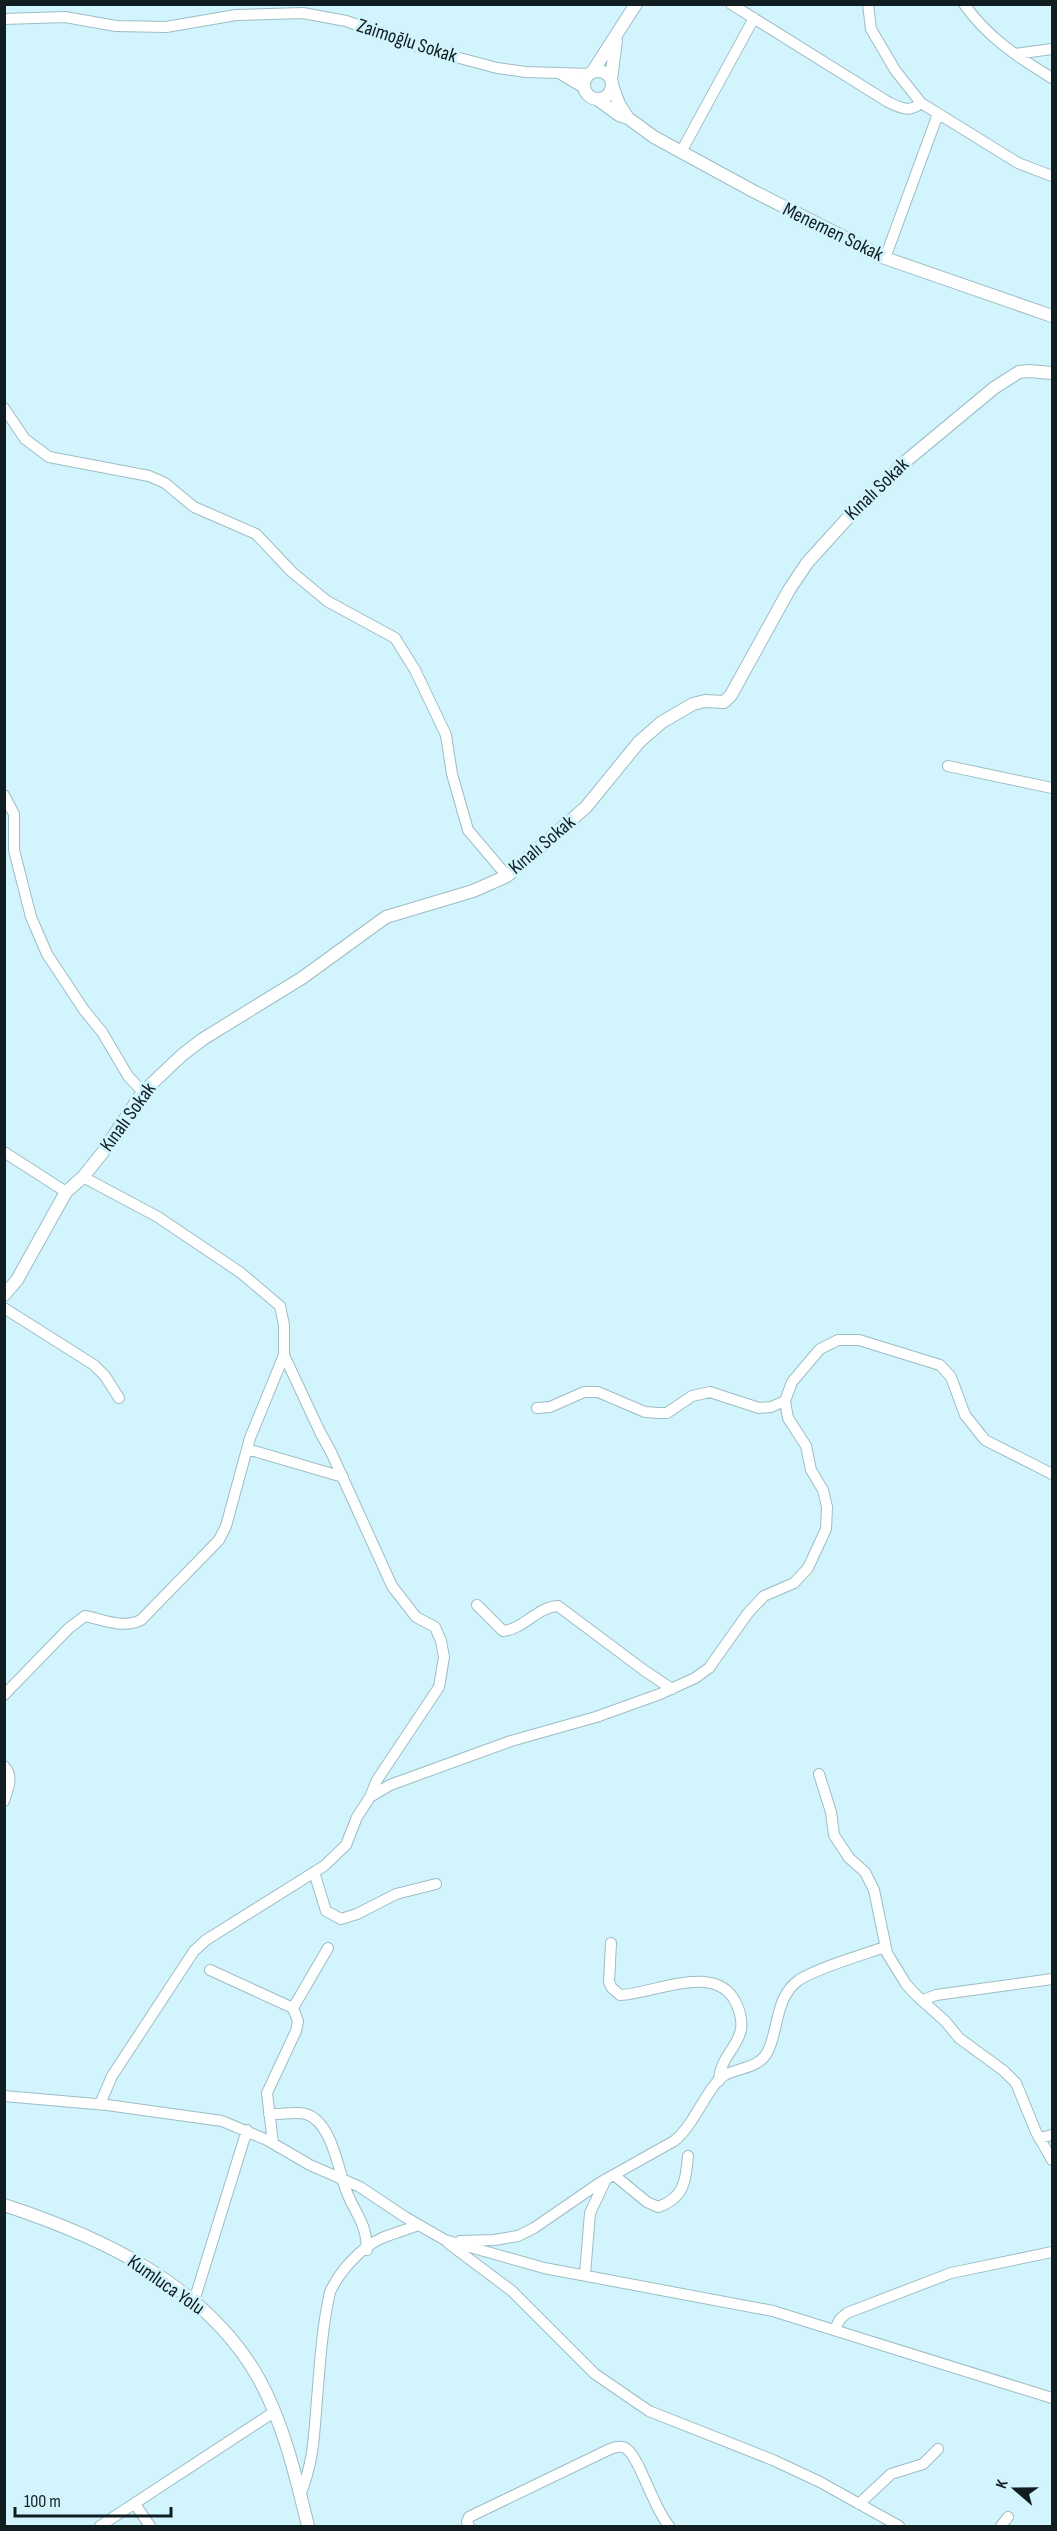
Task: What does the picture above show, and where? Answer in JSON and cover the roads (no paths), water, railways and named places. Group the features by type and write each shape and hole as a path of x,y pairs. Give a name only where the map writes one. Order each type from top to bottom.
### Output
{"street":[{"path":"584,88 586,77 617,36 636,4"},
{"path":"731,4 888,102 904,110 914,109 921,103"},
{"path":"868,4 872,29 895,70 921,103 1018,163 1053,176"},
{"path":"964,4 978,22 1015,54 1053,78"},
{"name":"Zaimoğlu Sokak","path":"4,20 65,17 116,26 166,27 236,15 303,13 346,21 404,43 487,66 526,72 591,72"},
{"path":"681,152 754,18"},
{"path":"597,99 609,93 617,36"},
{"path":"1015,54 1053,49"},
{"path":"591,72 604,72 628,118"},
{"name":"Zaimoğlu Sokak","path":"559,73 584,88"},
{"name":"Menemen Sokak","path":"584,88 591,98 597,99 681,152 885,258 1053,316"},
{"path":"885,258 938,114"},
{"name":"Kınalı Sokak","path":"4,1295 17,1280 66,1192 84,1177 143,1092 163,1071 203,1039 302,978 386,917 473,891 507,876 586,807 639,742 662,722 693,704 705,701 724,702 731,695 768,624 807,563 845,521 906,461 966,409 1019,372 1053,374"},
{"path":"4,408 25,439 49,457 148,476 165,483 194,507 256,534 292,572 327,601 395,638 415,670 446,735 452,774 468,830 507,876"},
{"path":"948,766 1053,788"},
{"path":"4,795 14,814 14,850 31,917 47,954 84,1010 102,1032 128,1076 143,1092"},
{"path":"4,1152 66,1192"},
{"path":"4,1695 69,1628 85,1616 121,1625 131,1625 141,1620 219,1540 229,1516 247,1449 284,1355 284,1325 280,1306 241,1273 158,1217 84,1177"},
{"path":"4,1308 94,1365 105,1376 119,1398"},
{"path":"370,1797 390,1785 511,1741 596,1717 672,1689 709,1668 748,1613 764,1596 794,1583 808,1568 826,1529 827,1507 823,1490 811,1470 806,1446 788,1418 785,1401 792,1382 820,1349 838,1340 859,1340 940,1365 951,1377 965,1415 985,1440 1053,1474"},
{"path":"100,2104 112,2076 194,1951 206,1940 324,1866 346,1845 357,1817 381,1774 439,1688 444,1657 435,1627 416,1617 392,1586 284,1355"},
{"path":"537,1408 550,1407 584,1392 598,1392 645,1412 658,1413 667,1413 692,1396 710,1392 759,1408 771,1407 785,1401"},
{"path":"247,1449 343,1477"},
{"path":"477,1605 503,1631 511,1630 549,1606 558,1606 672,1689"},
{"path":"4,1766 8,1768 10,1780 4,1801"},
{"path":"819,1774 831,1812 834,1835 849,1858 865,1872 874,1890 885,1947 906,1984 960,2038 1004,2071 1016,2084 1040,2138 1053,2160"},
{"path":"314,1872 326,1911 341,1919 357,1914 396,1894 436,1884"},
{"path":"611,1943 609,1982 620,1995 634,1995 675,1984 705,1981 718,1984 728,1991 740,2013 741,2028 737,2041 720,2068 719,2080"},
{"path":"445,2240 486,2240 518,2236 534,2228 610,2177 662,2148 684,2133 719,2080 754,2065 767,2052 775,2022 787,1993 799,1980 885,1947"},
{"path":"293,2008 328,1948"},
{"path":"210,1970 293,2008 298,2021 296,2031 267,2093 273,2144"},
{"path":"922,2000 936,1995 1053,1979"},
{"path":"4,2096 100,2104 222,2121 247,2130 310,2165 360,2187 445,2240 534,2265 749,2306 835,2329 1053,2398"},
{"path":"269,2114 306,2114 316,2121 337,2154 343,2180 365,2226 367,2250"},
{"path":"194,2301 247,2130"},
{"path":"1040,2138 1053,2135"},
{"path":"610,2177 658,2207 672,2202 682,2189 688,2156"},
{"path":"585,2274 590,2213 610,2177"},
{"name":"Kumluca Yolu","path":"4,2205 49,2220 90,2238 150,2271 194,2301 212,2317 242,2352 259,2380 274,2412 293,2467 308,2526"},
{"path":"300,2496 309,2474 314,2450 319,2378 330,2292 336,2278 349,2264 380,2239 418,2225"},
{"path":"445,2240 461,2255 512,2291 595,2374 649,2411 773,2460 820,2482 899,2526"},
{"path":"835,2329 840,2319 848,2313 951,2273 1053,2252"},
{"path":"100,2526 274,2412"},
{"path":"469,2526 467,2522 469,2517 620,2446 627,2449 633,2456 648,2491 669,2526"},
{"path":"860,2504 891,2474 923,2464 938,2449"},
{"path":"135,2504 150,2526"},
{"path":"1001,2526 1008,2517"}]}
